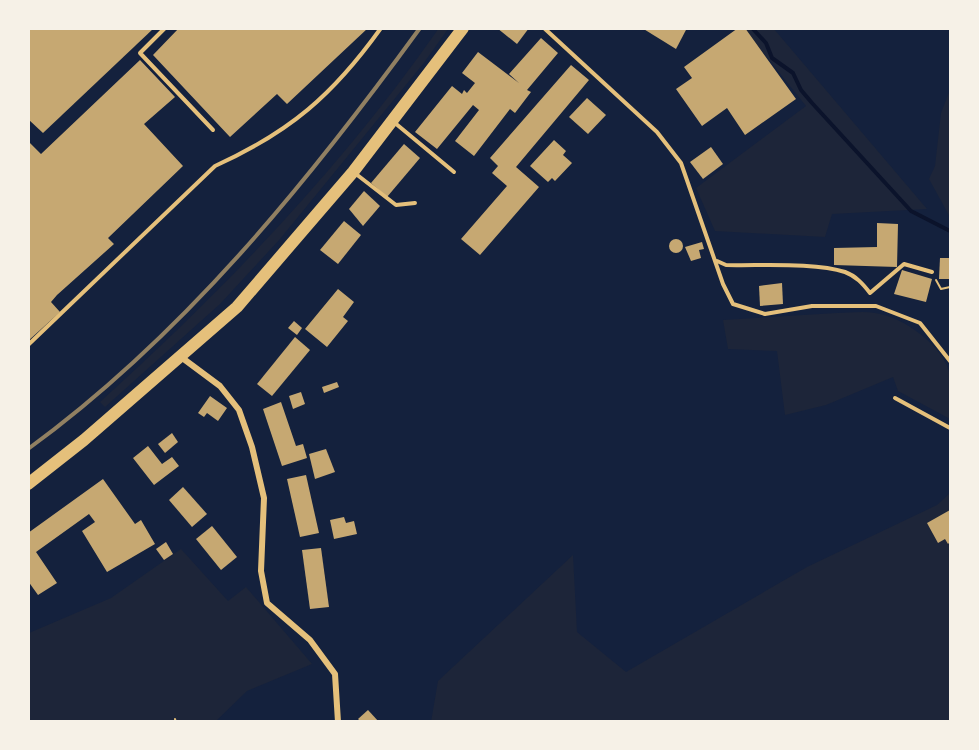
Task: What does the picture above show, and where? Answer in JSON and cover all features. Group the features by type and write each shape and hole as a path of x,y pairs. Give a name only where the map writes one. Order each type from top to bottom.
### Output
{"main road":[{"path":"28,484 84,440 237,307 353,172 463,28"}],"street":[{"path":"181,357 220,386 239,410 252,447 264,498 261,571 267,603 310,640 335,674 338,722"}],"lane":[{"path":"165,28 140,53 213,130"},
{"path":"28,345 215,166 244,153 282,130 323,99 352,69 381,28"},
{"path":"544,28 657,132 681,163 717,261 723,285 733,304 765,314 812,306 876,306 920,323 951,361"},
{"path":"392,120 454,172"},
{"path":"353,172 396,205 415,203"},
{"path":"717,261 726,265 826,268 846,272 860,280 870,293 904,264 932,272"},
{"path":"896,398 951,428"}],"path":[{"path":"932,272 941,289 951,287"}],"shaded area":[{"path":"439,28 448,29 423,64 280,239 220,304 105,407 100,402 237,271 322,178 402,79"},
{"path":"744,29 774,29 927,209 832,214 825,237 715,231 696,188 806,106"},
{"path":"950,90 950,217 929,179 935,166 941,113"},
{"path":"866,312 886,315 910,327 932,344 947,365 950,376 950,419 898,391 893,377 826,405 785,415 777,351 728,349 723,320"},
{"path":"950,493 950,721 431,722 438,681 573,555 577,632 626,672 807,567 937,505"},
{"path":"181,549 228,601 246,587 312,664 247,691 216,721 29,722 29,633 111,598"}],"building":[{"path":"28,28 154,28 43,133 28,119"},
{"path":"179,28 368,28 287,104 277,94 230,137 153,55"},
{"path":"497,28 529,28 517,44"},
{"path":"642,28 687,28 676,49"},
{"path":"738,28 745,28 796,99 745,135 727,108 702,126 676,89 692,78 684,67"},
{"path":"541,38 558,53 527,90 531,92 515,113 510,109 474,156 455,141 479,110 473,105 437,149 415,132 452,86 462,94 464,90 467,93 475,83 462,73 478,52 519,83 509,74"},
{"path":"140,60 175,97 144,124 183,166 108,238 114,244 57,295 51,302 60,312 28,341 28,141 41,154"},
{"path":"571,65 589,80 516,167 539,187 480,255 461,239 507,186 492,173 498,166 490,158"},
{"path":"587,98 606,115 588,134 569,117"},
{"path":"554,140 566,151 563,155 572,163 555,181 552,178 548,182 530,166"},
{"path":"404,144 420,158 387,197 371,183"},
{"path":"711,147 723,164 703,179 690,162"},
{"path":"364,191 380,206 363,226 349,209"},
{"path":"344,221 361,235 338,264 320,250"},
{"path":"877,223 898,224 897,267 834,265 834,248 877,247"},
{"path":"676,239 681,241 683,246 681,251 676,253 671,251 669,246 671,241"},
{"path":"702,242 704,249 699,250 701,258 691,261 685,247"},
{"path":"940,258 950,258 950,279 939,279"},
{"path":"902,270 932,279 926,302 894,294"},
{"path":"782,283 783,304 760,306 759,286"},
{"path":"338,289 354,302 343,317 348,321 327,347 305,329"},
{"path":"294,321 302,328 297,335 288,328"},
{"path":"295,337 310,350 272,396 257,384"},
{"path":"337,382 339,387 324,393 322,387"},
{"path":"301,392 305,404 293,409 289,396"},
{"path":"210,396 227,408 218,421 207,413 204,417 198,413"},
{"path":"281,402 296,446 303,444 307,458 282,466 263,409"},
{"path":"172,433 178,442 165,453 158,444"},
{"path":"148,446 162,464 172,457 179,466 154,485 133,458"},
{"path":"326,449 335,472 315,479 309,454"},
{"path":"306,475 319,533 300,537 287,479"},
{"path":"103,479 135,524 141,520 155,544 107,572 82,531 95,522 89,514 36,552 57,583 38,595 28,581 28,533"},
{"path":"183,487 207,514 192,527 169,500"},
{"path":"950,510 950,542 948,544 945,539 938,543 927,523"},
{"path":"344,517 346,523 354,521 357,534 334,539 330,520"},
{"path":"212,526 237,557 221,570 196,539"},
{"path":"166,542 173,554 164,560 156,549"},
{"path":"321,548 329,607 310,609 302,550"},
{"path":"368,710 379,722 361,722 358,719"}],"waterway":[{"path":"752,28 766,43 772,58 793,73 801,90 812,103 911,211 950,231"}],"railway":[{"path":"28,449 85,405 191,307 288,199 420,28"}]}
